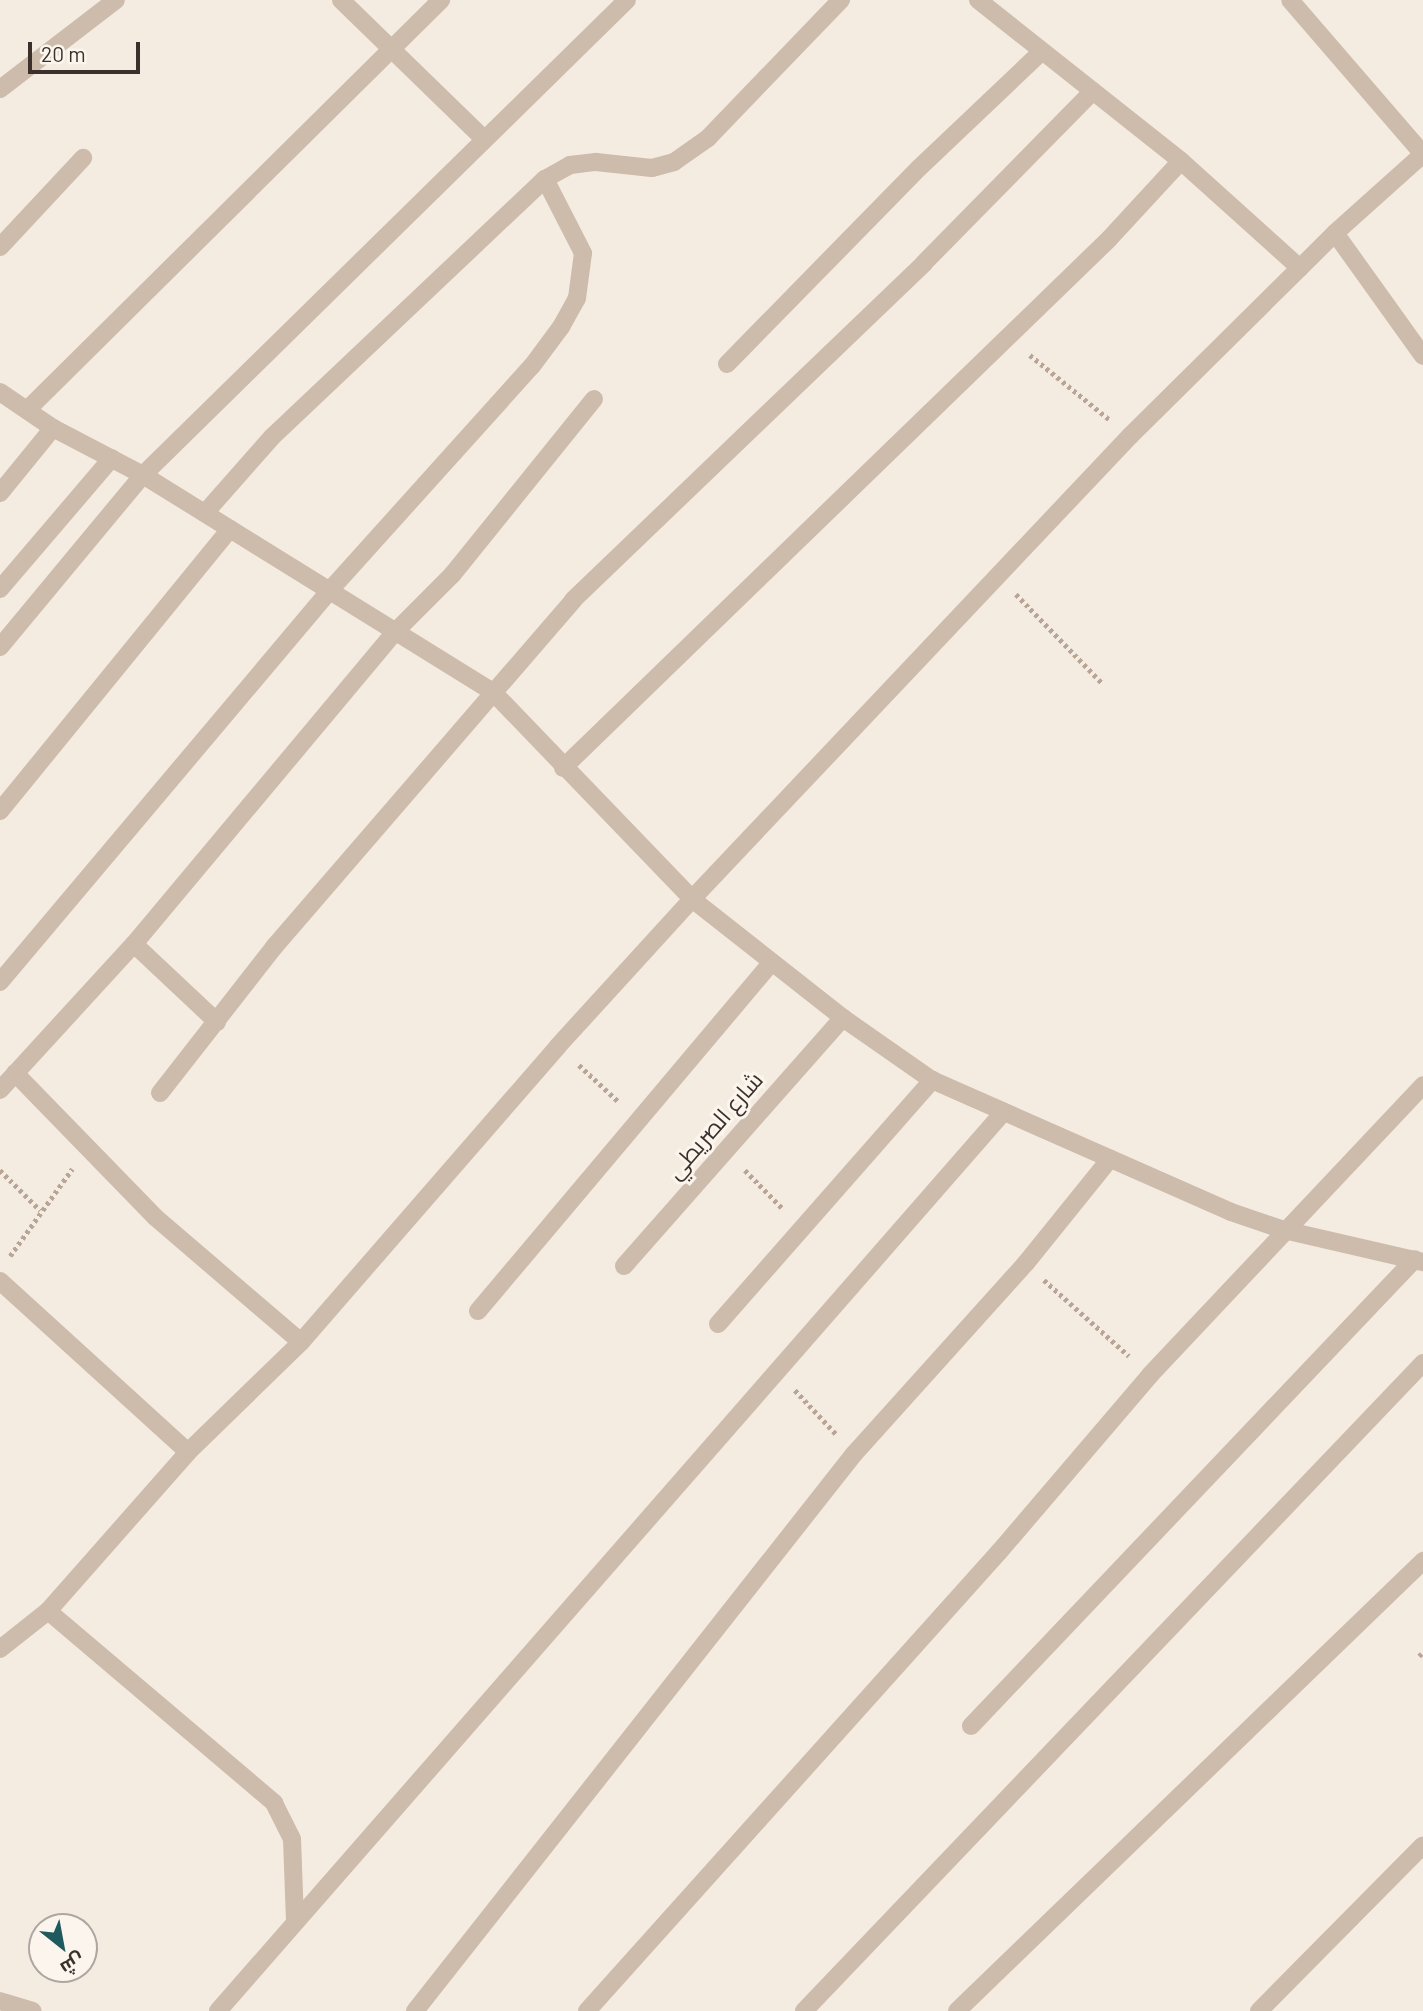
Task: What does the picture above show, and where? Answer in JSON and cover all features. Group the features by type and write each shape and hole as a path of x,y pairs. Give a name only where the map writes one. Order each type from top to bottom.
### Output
{"street":[{"path":"0,89 116,0"},
{"path":"341,0 389,50 483,138"},
{"path":"27,410 441,0"},
{"path":"0,647 144,475 626,0"},
{"path":"205,513 272,438 545,179 570,165 596,162 652,168 674,162 708,138 841,0"},
{"path":"978,0 1040,53 1181,161 1300,268"},
{"path":"0,1649 48,1611 188,1452 301,1342 558,1046 692,899 1130,436 1335,233 1423,154 1290,0"},
{"path":"727,364 919,168 1040,53"},
{"path":"160,1093 274,947 493,692 628,544 924,263 1093,91"},
{"path":"0,247 83,158"},
{"path":"563,768 1005,335 1109,239 1181,161"},
{"path":"0,982 331,589 532,366 577,298 583,253 545,179"},
{"path":"1335,233 1423,356"},
{"path":"0,393 53,428 144,475 493,692 563,768 692,899 843,1018 932,1080 1002,1114 1231,1212 1284,1230 1419,1260"},
{"path":"0,1090 134,944 395,632 452,575 594,399"},
{"path":"0,493 53,428"},
{"path":"0,589 112,458"},
{"path":"0,811 230,529"},
{"path":"134,944 217,1022"},
{"path":"478,1311 771,963"},
{"name":"شارع الصريطي","path":"624,1266 843,1018"},
{"path":"15,1073 86,1151 155,1217 301,1342"},
{"path":"718,1324 932,1080"},
{"path":"587,2011 999,1552 1150,1375 1423,1085"},
{"path":"218,2011 776,1368 1002,1114"},
{"path":"415,2011 854,1454 1026,1263 1111,1159"},
{"path":"971,1726 1419,1260"},
{"path":"0,1281 188,1452"},
{"path":"804,2011 1423,1363"},
{"path":"957,2011 1423,1561"},
{"path":"48,1611 275,1803 292,1839 295,1922"},
{"path":"1259,2011 1423,1845"},
{"path":"0,2001 32,2011"}],"path":[{"path":"1005,335 1130,436"},
{"path":"998,576 1103,684"},
{"path":"558,1046 639,1120"},
{"path":"725,1149 803,1229"},
{"path":"7,1261 40,1210 86,1151"},
{"path":"0,1170 40,1210"},
{"path":"1026,1263 1150,1375"},
{"path":"776,1368 854,1454"}]}
